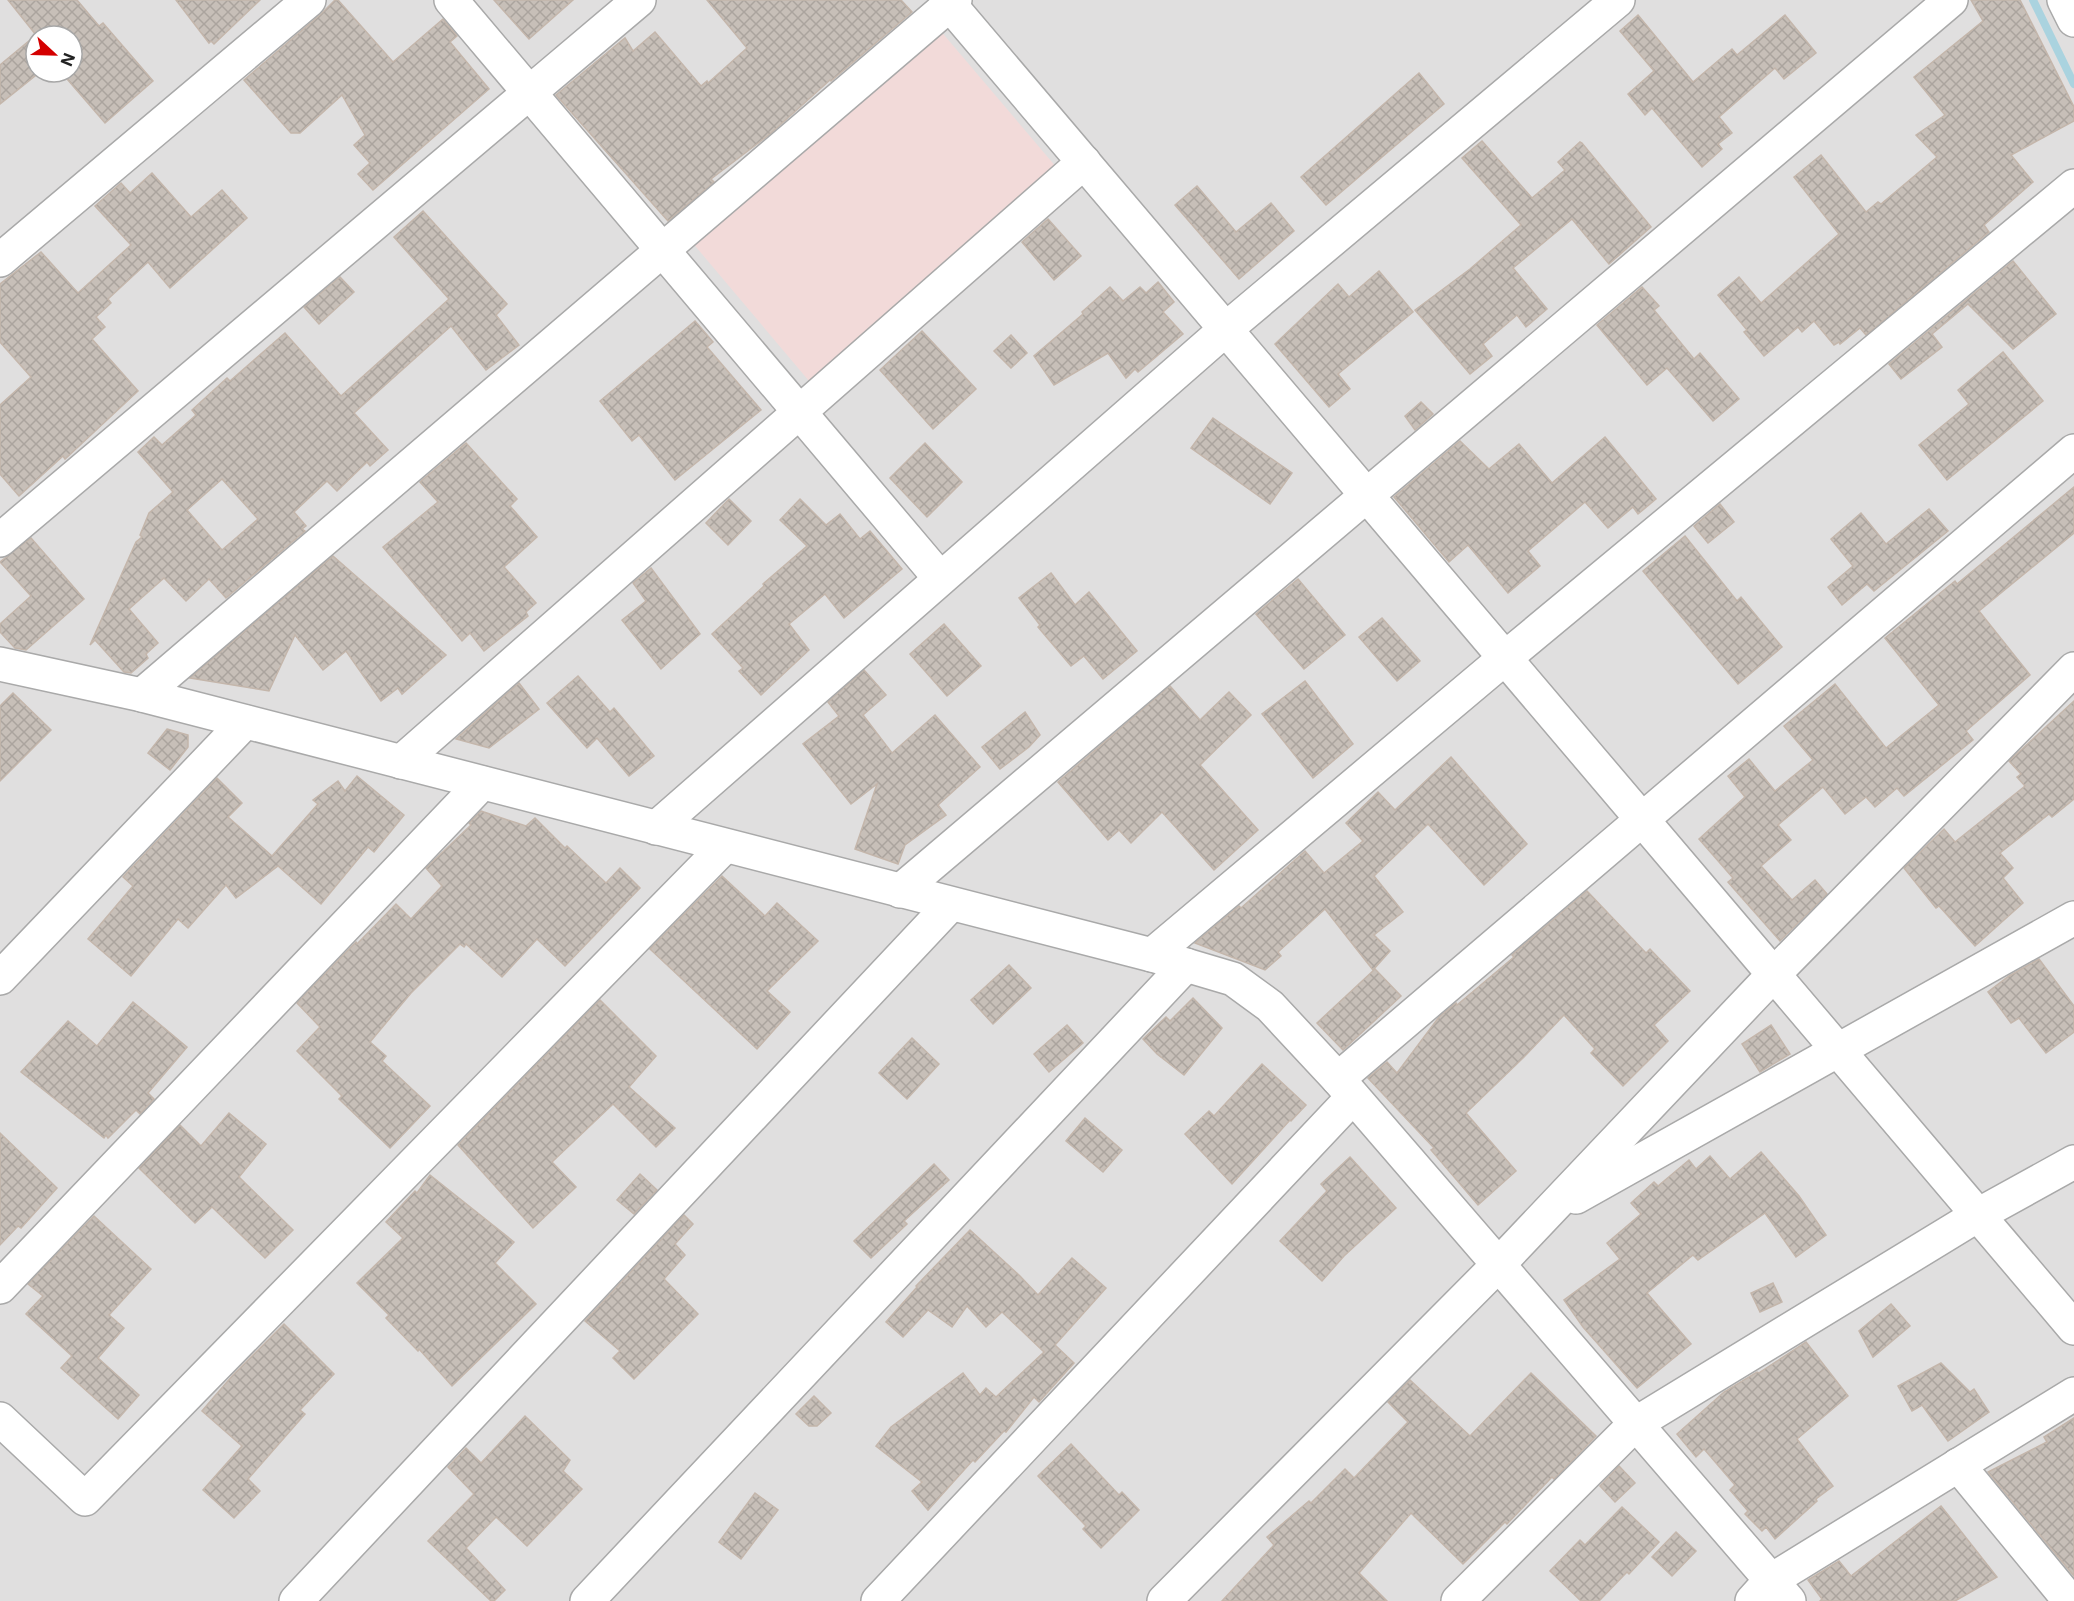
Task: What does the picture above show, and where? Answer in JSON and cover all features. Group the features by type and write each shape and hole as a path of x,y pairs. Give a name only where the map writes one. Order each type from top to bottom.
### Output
{"street":[{"path":"0,260 309,0"},
{"path":"451,0 939,577"},
{"path":"0,540 639,0"},
{"path":"656,828 939,577 1226,329 1618,0"},
{"path":"900,891 1951,0"},
{"path":"142,695 950,1 1084,162 2074,1328"},
{"path":"401,762 1084,162"},
{"path":"1152,955 1505,658 2074,186"},
{"path":"878,1601 1345,1088 1642,819 2074,451"},
{"path":"2,668 142,695 1152,955 1233,979 1270,1006 1345,1088 1635,1424 1770,1594 1958,1465 2074,1394"},
{"path":"1164,1601 1498,1265 1774,974 2074,669"},
{"path":"0,978 245,722"},
{"path":"0,1287 482,783"},
{"path":"0,1419 85,1499 725,846"},
{"path":"296,1601 951,904"},
{"path":"1547,1214 2074,918"},
{"path":"587,1601 1186,965"},
{"path":"1458,1601 1635,1424 1978,1215 2074,1162"},
{"path":"1958,1465 2070,1601"}],"shaded area":[{"path":"0,0 2074,0 2074,1601 0,1601"},
{"path":"939,29 1057,168 809,381 691,241"}],"building":[{"path":"8,0 77,0 99,26 103,23 153,81 105,123 71,84 84,84 84,24 27,24"},
{"path":"176,0 260,0 214,44 211,41 209,43"},
{"path":"335,0 338,0 393,62 443,19 457,36 450,42 489,89 373,190 358,174 370,163 354,145 365,135 342,95 300,133 291,133 244,80"},
{"path":"494,0 573,0 529,39"},
{"path":"707,0 901,0 912,12 830,80 770,134 711,179 714,182 668,221 556,95 625,38 633,51 655,32 701,86 707,81 708,83 747,48"},
{"path":"1971,0 2020,0 2074,107 2074,121 2011,155 2033,182 1984,225 1989,232 1866,335 1860,328 1840,344 1839,342 1834,345 1814,321 1802,332 1798,327 1764,356 1744,332 1747,330 1718,295 1739,277 1761,303 1839,234 1794,177 1821,155 1866,212 1878,202 1881,204 1937,157 1916,135 1945,115 1914,77 1983,21"},
{"path":"1638,15 1693,82 1732,49 1737,55 1785,15 1816,53 1784,79 1775,68 1719,117 1732,133 1718,144 1722,149 1702,167 1652,108 1645,115 1628,94 1654,71 1620,31"},
{"path":"24,45 25,84 0,104 0,65"},
{"path":"1419,73 1444,104 1326,205 1301,177"},
{"path":"1482,141 1532,198 1565,170 1558,162 1580,142 1582,143 1651,227 1609,264 1572,219 1513,268 1547,309 1526,327 1517,315 1483,344 1492,356 1470,374 1415,310 1470,269 1521,225 1462,158"},
{"path":"152,173 191,217 222,190 247,218 170,288 148,262 108,299 111,303 96,317 105,327 92,339 138,391 65,459 63,456 19,496 0,474 0,405 31,377 0,342 0,284 41,252 78,293 131,245 95,206 121,183 130,193"},
{"path":"1197,186 1236,232 1271,203 1294,231 1239,279 1175,205"},
{"path":"423,211 507,304 496,315 519,345 486,370 451,326 354,413 388,450 370,466 367,462 337,491 327,481 294,512 306,526 302,529 305,531 226,598 209,579 186,601 164,578 129,609 158,643 146,654 148,658 131,673 124,672 95,640 90,645 136,542 142,537 140,535 149,513 173,492 138,452 154,437 162,445 196,415 192,410 227,378 230,381 285,333 341,396 449,299 394,237","holes":["222,479 258,519 222,550 187,510"]},
{"path":"1048,219 1081,256 1054,280 1022,242"},
{"path":"2013,261 2056,314 2013,349 1968,304 1932,334 1942,347 1901,379 1889,364"},
{"path":"1379,271 1413,312 1338,374 1350,389 1329,407 1275,344 1338,284 1349,297"},
{"path":"340,277 354,292 319,324 304,307"},
{"path":"1158,282 1174,302 1163,312 1183,334 1138,372 1135,369 1126,378 1108,353 1054,385 1034,356 1083,314 1082,312 1110,287 1123,301 1140,287 1146,293"},
{"path":"1642,287 1659,306 1654,310 1694,359 1700,353 1739,399 1713,421 1667,368 1647,385 1597,325"},
{"path":"695,321 713,342 707,347 761,410 675,480 639,435 632,441 600,401"},
{"path":"922,331 976,389 933,429 880,370"},
{"path":"1011,335 1027,353 1011,368 994,351"},
{"path":"2003,352 2043,401 1947,480 1919,445 1969,404 1958,390"},
{"path":"1421,402 1433,414 1415,430 1405,416"},
{"path":"1213,418 1292,473 1270,504 1191,448"},
{"path":"1605,437 1656,499 1638,514 1633,507 1608,528 1585,502 1528,551 1540,566 1508,593 1468,545 1449,562 1394,497 1460,441 1489,469 1519,444 1552,483"},
{"path":"466,443 517,499 510,506 537,537 504,567 536,603 526,612 528,616 484,651 470,633 462,641 383,547 438,502 420,482"},
{"path":"925,443 962,482 927,517 890,478"},
{"path":"2074,487 2074,533 1979,611 2030,675 1966,731 1973,740 1904,796 1897,788 1875,807 1866,797 1845,814 1823,787 1778,825 1791,840 1761,866 1792,900 1815,880 1827,894 1780,941 1728,882 1733,878 1699,839 1745,797 1728,776 1749,759 1775,791 1813,760 1784,726 1835,684 1886,748 1939,705 1885,638 1955,581 1957,584"},
{"path":"729,499 751,521 728,545 706,523"},
{"path":"800,499 826,525 840,514 860,539 870,531 902,569 844,618 825,594 789,624 809,650 761,695 739,671 743,668 712,634 764,586 763,584 807,546 780,520"},
{"path":"1720,504 1734,522 1708,543 1694,526"},
{"path":"1929,509 1948,531 1874,591 1867,584 1842,605 1828,587 1853,566 1831,539 1861,513 1886,544"},
{"path":"1685,536 1737,601 1741,597 1782,647 1738,684 1643,571"},
{"path":"31,538 84,599 26,650 15,648 0,632 0,624 31,596 0,562"},
{"path":"333,556 446,655 402,694 398,688 381,701 346,651 323,670 295,635 269,691 190,678"},
{"path":"651,568 700,634 661,669 622,620 646,601 633,583"},
{"path":"1051,573 1075,605 1089,592 1137,651 1103,679 1084,656 1071,666 1038,627 1040,625 1019,598"},
{"path":"1298,579 1345,635 1304,669 1256,614"},
{"path":"1382,618 1420,661 1397,681 1359,637"},
{"path":"944,624 981,666 947,696 910,654"},
{"path":"864,670 886,695 863,715 892,753 935,715 980,767 938,805 946,815 905,845 898,864 855,849 877,784 851,804 803,744 839,716 828,702"},
{"path":"578,676 610,712 614,708 654,756 629,776 597,738 587,748 547,703"},
{"path":"1305,681 1353,744 1313,778 1262,714"},
{"path":"519,683 539,709 489,748 456,739"},
{"path":"1170,686 1200,720 1229,692 1251,715 1200,765 1258,830 1214,870 1162,812 1131,843 1119,830 1108,840 1058,782"},
{"path":"13,693 51,730 0,781 0,706"},
{"path":"2074,701 2074,799 2052,817 2049,814 2000,853 2013,868 2003,878 2023,903 1975,946 1939,906 1936,908 1904,868 1944,829 1955,842 2025,786 2017,777 2021,774 2009,761"},
{"path":"1025,712 1040,735 1029,747 1000,769 982,747"},
{"path":"167,729 188,735 188,747 170,770 148,753"},
{"path":"1451,757 1527,844 1484,885 1428,824 1374,876 1403,912 1374,935 1390,951 1373,970 1325,909 1278,952 1281,956 1265,970 1195,943 1239,906 1241,908 1305,851 1324,873 1363,841 1346,823 1378,792 1395,810"},
{"path":"357,776 404,815 374,852 368,847 321,904 278,866 236,898 226,885 188,928 178,919 131,976 88,939 133,886 123,877 217,778 242,803 228,817 272,856 318,804 313,800 338,781 345,791"},
{"path":"481,811 526,826 535,818 565,848 567,846 606,883 620,868 640,888 565,966 537,939 502,977 466,944 464,947 460,944 411,993 370,1042 386,1056 382,1061 430,1106 390,1148 339,1099 342,1096 297,1051 320,1027 297,1003 396,904 411,919 442,886 426,868 471,825 469,823"},
{"path":"722,876 765,916 777,903 818,941 767,991 790,1012 757,1049 650,949"},
{"path":"1587,891 1646,953 1650,949 1690,991 1654,1025 1668,1041 1623,1086 1591,1053 1595,1049 1564,1015 1466,1113 1516,1171 1478,1205 1431,1150 1434,1148 1368,1078 1387,1062 1397,1073 1439,1017 1456,1003 1457,1005 1514,957 1512,955"},
{"path":"2039,959 2074,1006 2074,1032 2046,1053 2019,1018 2011,1023 1988,992 2009,976"},
{"path":"1009,965 1031,988 993,1024 971,1000"},
{"path":"1375,969 1401,996 1343,1050 1317,1023"},
{"path":"1193,998 1222,1028 1184,1075 1157,1054 1143,1039 1166,1017 1170,1021"},
{"path":"600,1000 656,1056 629,1087 675,1128 656,1147 613,1104 552,1162 576,1187 533,1228 458,1145"},
{"path":"133,1002 187,1047 148,1093 154,1099 140,1114 136,1110 108,1138 106,1135 104,1138 21,1072 68,1021 97,1046"},
{"path":"1067,1025 1083,1043 1049,1072 1034,1054"},
{"path":"1771,1025 1790,1054 1760,1072 1742,1044"},
{"path":"912,1038 939,1064 907,1099 879,1073"},
{"path":"1262,1064 1306,1105 1232,1184 1185,1134 1209,1111 1214,1116"},
{"path":"229,1113 266,1144 239,1177 293,1230 265,1258 212,1207 195,1223 139,1168 180,1125 201,1146"},
{"path":"1085,1118 1122,1150 1103,1172 1066,1141"},
{"path":"0,1133 57,1188 21,1228 18,1226 0,1245"},
{"path":"1761,1152 1799,1196 1826,1235 1796,1257 1765,1213 1698,1260 1693,1255 1647,1293 1691,1344 1637,1388 1583,1327 1564,1300 1620,1259 1607,1243 1641,1214 1631,1203 1654,1182 1658,1186 1689,1160 1696,1169 1710,1156 1730,1179"},
{"path":"1350,1157 1396,1208 1344,1256 1322,1281 1280,1241 1327,1191 1321,1184"},
{"path":"934,1164 949,1180 904,1221 907,1224 871,1258 854,1241"},
{"path":"640,1174 657,1190 634,1214 617,1200"},
{"path":"430,1175 514,1242 495,1263 536,1304 452,1386 419,1349 418,1351 386,1318 389,1315 357,1283 403,1238 386,1222 415,1191 417,1193"},
{"path":"684,1215 693,1224 675,1244 685,1255 664,1279 698,1314 634,1379 613,1358 620,1351 585,1321"},
{"path":"94,1216 151,1269 109,1315 124,1328 98,1358 139,1395 118,1419 61,1368 72,1356 26,1314 43,1296 28,1284"},
{"path":"970,1230 1038,1295 1072,1258 1106,1288 1055,1345 1074,1363 1039,1402 1034,1397 1006,1432 1004,1431 975,1462 973,1460 928,1510 912,1491 922,1482 876,1446 891,1427 963,1373 980,1395 986,1388 996,1397 1044,1352 1002,1312 986,1327 967,1306 952,1327 928,1310 903,1337 886,1322 916,1286"},
{"path":"1773,1283 1782,1302 1760,1312 1751,1293"},
{"path":"1891,1304 1910,1326 1873,1357 1859,1331"},
{"path":"284,1324 334,1374 300,1410 305,1414 248,1479 260,1491 234,1518 203,1490 242,1446 202,1411 233,1375"},
{"path":"1806,1342 1848,1396 1797,1439 1833,1486 1816,1499 1817,1501 1775,1539 1766,1527 1762,1531 1745,1514 1748,1511 1730,1490 1735,1485 1704,1449 1696,1457 1677,1434 1724,1392 1757,1372 1759,1373"},
{"path":"1941,1363 1970,1392 1974,1389 1989,1412 1948,1441 1922,1405 1912,1411 1898,1386"},
{"path":"1531,1373 1596,1436 1554,1479 1552,1477 1507,1524 1505,1522 1463,1564 1411,1513 1359,1573 1387,1601 1222,1601 1274,1545 1267,1537 1309,1501 1311,1503 1345,1469 1354,1478 1408,1422 1388,1402 1410,1380 1470,1436"},
{"path":"814,1396 831,1413 817,1426 809,1426 796,1414"},
{"path":"525,1416 570,1460 563,1471 582,1489 527,1546 496,1517 466,1548 505,1590 494,1601 491,1601 428,1541 474,1494 448,1467 466,1448 481,1463"},
{"path":"2074,1418 2074,1576 1988,1472 2047,1442 2044,1437"},
{"path":"1071,1444 1119,1495 1122,1492 1139,1510 1101,1548 1083,1529 1086,1526 1038,1476"},
{"path":"1619,1466 1635,1483 1615,1502 1600,1486"},
{"path":"755,1493 778,1510 741,1559 719,1542"},
{"path":"1941,1506 1997,1577 1955,1601 1820,1601 1822,1599 1808,1580 1839,1561 1851,1576"},
{"path":"1622,1507 1659,1542 1599,1601 1581,1601 1550,1571 1580,1540 1585,1545"},
{"path":"1676,1532 1696,1551 1672,1576 1652,1557"}],"waterway":[{"path":"2033,0 2074,84"}]}
